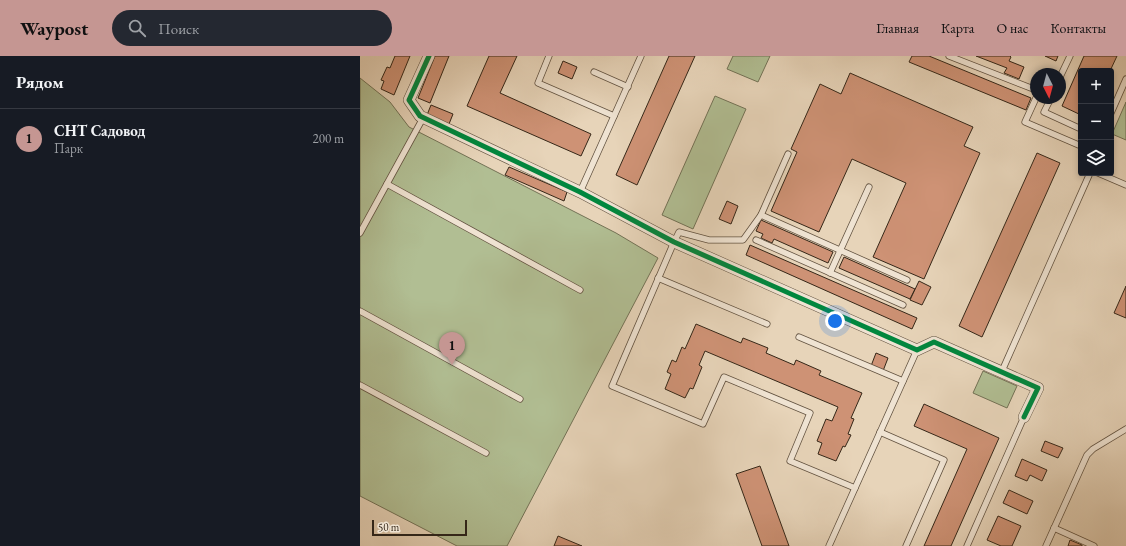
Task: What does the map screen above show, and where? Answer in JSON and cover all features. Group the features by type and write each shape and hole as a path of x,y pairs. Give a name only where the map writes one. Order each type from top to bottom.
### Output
{"street":[{"path":"429,56 409,100 423,118 580,192 674,242 917,350 934,342 1038,388 1024,417"}],"lane":[{"path":"549,56 538,82 614,116"},
{"path":"580,192 641,56"},
{"path":"949,56 1030,88"},
{"path":"1064,68 1070,56"},
{"path":"594,72 628,87"},
{"path":"1114,105 1126,79"},
{"path":"1033,104 1025,122 1078,145"},
{"path":"1048,104 1044,112 1078,128"},
{"path":"360,233 423,118"},
{"path":"788,154 761,215 743,240 709,240 679,232 612,386 703,424 724,376 810,413 790,461 855,488"},
{"path":"1002,371 1089,176"},
{"path":"1105,176 1126,185"},
{"path":"387,184 580,290"},
{"path":"830,273 869,187"},
{"path":"761,215 907,280"},
{"path":"756,240 903,305"},
{"path":"658,278 767,324"},
{"path":"360,311 520,399"},
{"path":"799,337 903,381"},
{"path":"830,546 917,350"},
{"path":"360,385 486,454"},
{"path":"967,546 1024,417"},
{"path":"1046,546 1087,455 1092,449 1126,429"},
{"path":"880,432 944,460 906,546"},
{"path":"1054,528 1094,546"}],"green space":[{"path":"733,56 770,56 758,82 727,69"},
{"path":"360,78 390,102 409,127 616,233 658,258 507,546 457,546 360,496"},
{"path":"715,96 746,109 693,229 662,215"},
{"path":"1126,102 1126,140 1114,135 1114,129"},
{"path":"983,371 1017,386 1007,408 973,393"}],"building":[{"path":"395,56 410,56 394,95 381,89 384,81 381,80 387,67 390,68"},
{"path":"435,56 449,56 430,103 418,98"},
{"path":"489,56 517,56 500,93 591,134 581,156 467,106"},
{"path":"669,56 695,56 637,185 616,175"},
{"path":"912,56 929,56 1030,98 1030,100 1026,110 909,62"},
{"path":"976,56 1010,56 1009,61 1024,67 1019,79 1004,73 1007,68"},
{"path":"1045,56 1058,56 1056,61"},
{"path":"1084,56 1117,56 1111,68 1079,68"},
{"path":"563,61 577,67 572,79 558,73"},
{"path":"1078,70 1078,114 1062,106 1063,104 1066,104 1066,97"},
{"path":"850,73 973,127 964,146 980,153 924,279 873,257 906,183 852,159 819,232 771,211 797,152 791,149 820,84 841,94"},
{"path":"431,105 453,114 449,124 427,115"},
{"path":"1037,153 1060,163 982,337 959,326"},
{"path":"509,167 567,192 564,201 505,175"},
{"path":"727,201 738,206 731,224 719,219"},
{"path":"761,220 833,252 828,263 774,239 772,243 761,238 763,234 756,231"},
{"path":"750,245 917,318 912,329 746,255"},
{"path":"844,257 915,289 910,299 839,268"},
{"path":"919,281 931,287 922,305 910,300"},
{"path":"1126,286 1126,318 1114,313"},
{"path":"696,324 741,343 743,338 768,348 766,353 794,365 796,360 821,371 819,375 862,393 851,418 854,419 848,434 851,435 845,447 843,446 836,461 818,454 822,443 817,441 826,419 832,421 838,407 705,351 699,365 702,367 693,389 690,388 685,398 665,389 671,374 667,372 672,360 676,362 682,347 685,349"},
{"path":"876,353 888,358 883,371 871,366"},
{"path":"924,404 999,438 951,546 924,546 967,449 914,426"},
{"path":"1045,441 1063,448 1058,458 1041,451"},
{"path":"1022,459 1047,470 1042,481 1030,475 1027,481 1015,476"},
{"path":"760,466 789,546 762,546 736,474"},
{"path":"1009,490 1033,501 1027,514 1003,503"},
{"path":"998,516 1021,526 1012,546 1001,546 987,540"},
{"path":"558,536 582,546 554,546"},
{"path":"1070,540 1082,545 1082,546 1068,546"}],"cycle path":[{"path":"429,56 409,100 420,116 580,192 674,242 917,350 934,342 1038,388 1024,417"}],"place":[{"name":"СНТ Садовод","path":"452,365"}]}
